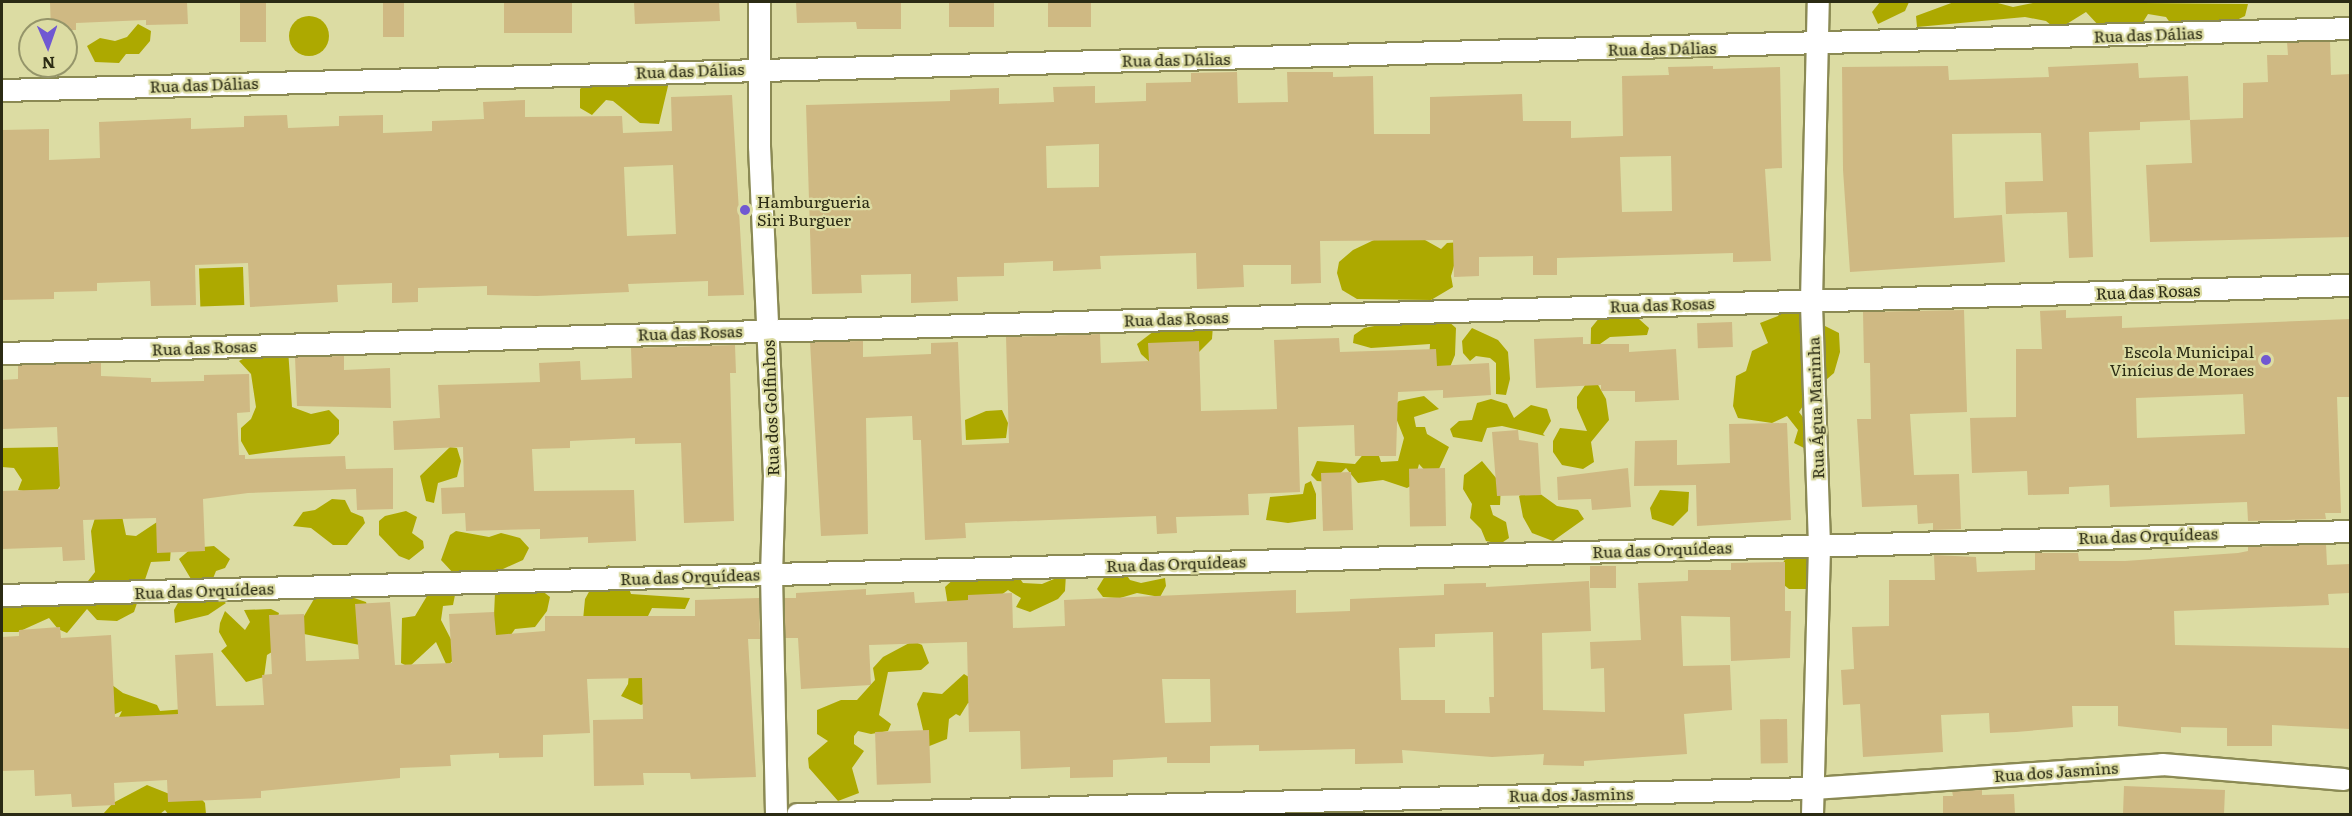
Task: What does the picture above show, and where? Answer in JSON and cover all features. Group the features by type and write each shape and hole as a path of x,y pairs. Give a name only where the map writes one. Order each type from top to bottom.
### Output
{"street":[{"name":"Rua dos Golfinhos","path":"759,2 767,330 774,474 771,574 776,814"},
{"name":"Rua Água Marinha","path":"1812,814 1820,545 1811,300 1819,44 1818,2"},
{"name":"Rua das Dálias","path":"2,90 759,68 1819,44 2350,28"},
{"name":"Rua das Rosas","path":"2,353 2350,285"},
{"name":"Rua das Orquídeas","path":"2,595 2350,531"},
{"name":"Rua dos Jasmins","path":"797,814 1813,788 2162,764 2343,779"}],"shaded area":[{"path":"1880,2 1909,2 1905,11 1878,24 1872,12"},
{"path":"1954,2 1994,2 2013,7 2038,2 2248,4 2245,16 2224,26 2173,27 2166,17 2148,14 2135,35 2100,27 2086,12 2057,30 2046,21 2025,17 1917,27 1916,16"},
{"path":"309,16 323,22 329,36 323,50 309,56 295,50 289,36 295,22"},
{"path":"138,24 151,31 150,41 139,54 126,54 119,63 95,62 87,46 100,38 115,41 127,37"},
{"path":"666,80 668,86 659,124 640,123 613,101 606,100 592,115 580,108 580,89 585,84"},
{"path":"1374,240 1425,240 1441,249 1447,243 1461,242 1451,276 1453,287 1431,300 1357,299 1342,290 1337,273 1339,262 1353,250"},
{"path":"243,267 244,305 200,307 199,269"},
{"path":"1793,291 1817,322 1839,333 1840,352 1834,373 1812,392 1799,412 1808,424 1809,435 1804,448 1794,443 1798,430 1787,416 1772,423 1738,418 1733,406 1736,376 1746,371 1752,351 1768,343 1760,323 1778,316"},
{"path":"1617,315 1639,319 1649,328 1647,335 1610,337 1600,344 1597,383 1606,399 1609,420 1591,442 1594,462 1583,469 1562,465 1553,452 1553,441 1560,428 1587,431 1577,408 1577,397 1590,378 1591,328 1600,317"},
{"path":"1448,321 1456,328 1455,355 1448,372 1433,371 1429,361 1430,344 1371,348 1353,343 1354,335 1364,328 1395,322"},
{"path":"1213,325 1212,339 1198,353 1153,365 1141,354 1137,344 1158,328"},
{"path":"1472,328 1498,340 1508,352 1510,379 1506,395 1496,394 1496,363 1490,358 1476,356 1470,361 1463,353 1462,341"},
{"path":"262,349 288,349 292,407 311,414 329,410 339,420 339,434 330,444 249,455 241,441 241,428 251,419 256,407 251,374 239,361"},
{"path":"1424,396 1439,409 1414,417 1416,427 1425,427 1427,434 1449,447 1438,471 1430,476 1419,464 1414,484 1407,488 1383,480 1358,483 1346,468 1331,482 1317,481 1311,475 1317,461 1355,464 1366,451 1377,450 1381,462 1398,461 1404,438 1392,408 1399,401"},
{"path":"1491,399 1507,404 1514,418 1531,405 1547,409 1551,421 1543,434 1545,436 1502,426 1487,428 1482,442 1453,437 1450,429 1459,421 1472,420 1477,403"},
{"path":"1002,410 1008,423 1006,438 966,440 965,420 986,411"},
{"path":"59,447 62,483 53,496 18,490 22,480 14,468 2,467 2,448"},
{"path":"450,447 457,448 461,461 457,477 438,483 434,503 426,501 420,476"},
{"path":"1482,461 1501,484 1500,505 1490,505 1493,515 1506,522 1509,538 1500,544 1486,541 1481,529 1470,518 1472,504 1463,489 1464,475"},
{"path":"1311,481 1316,494 1316,519 1288,523 1266,520 1270,497 1303,494 1305,484"},
{"path":"1532,488 1557,506 1578,510 1584,519 1553,541 1532,533 1523,517 1519,496"},
{"path":"1660,490 1689,492 1688,511 1673,526 1652,519 1650,508"},
{"path":"332,499 345,500 351,512 363,517 365,523 347,545 333,545 311,528 293,526 303,512 315,510"},
{"path":"406,511 417,517 412,533 423,541 424,548 409,560 399,556 379,535 379,521 385,516"},
{"path":"122,516 126,535 136,536 157,522 171,546 170,561 151,562 134,612 117,621 97,620 87,609 67,633 58,629 49,618 18,632 2,632 2,601 33,606 55,583 88,581 95,572 91,531 95,518"},
{"path":"456,531 489,537 501,533 520,538 529,548 523,560 503,569 476,576 455,575 441,560 450,535"},
{"path":"214,546 230,559 225,568 216,571 212,581 215,595 226,603 208,615 175,623 174,610 191,579 179,559 192,548"},
{"path":"1807,555 1812,558 1807,589 1789,589 1784,585 1781,567 1784,561 1788,556"},
{"path":"608,565 623,572 631,594 690,598 685,609 652,608 645,622 583,620 585,599 590,590 600,590"},
{"path":"1110,568 1123,570 1130,580 1141,583 1165,578 1166,586 1160,597 1137,593 1120,598 1103,597 1097,589"},
{"path":"1066,574 1065,591 1058,599 1030,612 1016,607 1021,598 1008,590 997,598 948,606 945,587 957,576 1018,576 1023,583 1042,584"},
{"path":"499,589 541,590 550,597 547,611 535,627 515,629 506,642 493,638 495,593"},
{"path":"437,590 455,595 453,605 443,606 441,620 459,655 447,666 436,642 409,667 401,663 402,618 415,616 427,596"},
{"path":"339,593 366,602 372,622 365,646 304,634 300,623 314,599"},
{"path":"271,609 279,613 274,630 275,650 267,655 264,677 246,682 221,651 227,646 219,632 220,623 225,611 245,630 250,622 244,610"},
{"path":"913,641 922,645 929,663 921,670 888,672 879,715 891,724 888,731 871,734 858,731 854,736 854,744 864,751 852,768 859,793 838,801 809,768 808,758 828,741 817,734 817,710 841,700 857,700 875,680 873,668 883,657"},
{"path":"631,652 674,690 641,705 621,696 628,684"},
{"path":"97,674 123,693 157,705 160,711 186,709 198,716 116,723 122,711 113,715"},
{"path":"964,674 975,681 982,706 968,703 960,716 956,714 949,719 947,739 927,747 917,704 923,692 942,694"},
{"path":"147,785 177,797 194,791 205,803 206,814 168,814 165,810 160,814 103,814 113,803"}],"building":[{"path":"50,2 187,2 188,24 146,25 146,20 78,23 78,18 51,18"},
{"path":"240,2 266,2 266,42 240,42"},
{"path":"383,2 404,2 404,37 383,37"},
{"path":"504,2 572,2 572,33 504,33"},
{"path":"634,2 719,2 720,21 635,24"},
{"path":"796,2 901,2 901,29 857,29 856,22 797,23"},
{"path":"949,2 994,2 994,27 949,27"},
{"path":"1048,2 1091,2 1091,27 1048,27"},
{"path":"2330,41 2331,75 2350,74 2350,237 2150,242 2146,165 2192,163 2190,120 2243,118 2243,83 2268,82 2267,55 2288,55 2287,42"},
{"path":"2138,63 2139,78 2188,76 2190,120 2140,122 2140,130 2089,132 2093,257 2069,258 2067,212 2006,214 2005,182 2043,181 2041,133 1952,134 1954,218 2002,215 2005,262 1850,272 1843,170 1842,67 1948,66 1949,80 2049,77 2048,67"},
{"path":"1713,66 1713,69 1780,67 1782,168 1765,169 1771,261 1733,262 1733,253 1557,258 1557,275 1533,275 1533,256 1479,257 1479,276 1454,277 1453,240 1320,241 1321,283 1291,284 1291,265 1243,265 1244,287 1197,289 1196,253 1100,256 1101,269 1053,271 1053,261 1004,263 1004,276 957,277 958,301 911,303 911,274 861,275 862,293 812,294 806,105 950,101 950,90 999,88 999,104 1054,102 1053,87 1095,86 1095,103 1146,101 1146,83 1191,82 1191,73 1237,72 1238,103 1288,102 1287,72 1333,72 1333,77 1373,76 1374,134 1430,134 1430,97 1522,94 1523,121 1571,121 1571,138 1623,136 1622,76 1669,75 1668,67","holes":["1099,144 1099,187 1047,188 1046,146","1671,156 1672,211 1622,212 1620,157"]},
{"path":"732,95 744,295 708,296 708,281 628,284 629,292 537,296 487,295 487,286 418,288 418,302 392,303 392,283 337,285 338,302 250,307 248,263 195,265 196,305 151,306 150,281 97,283 97,291 54,292 54,299 2,300 2,130 49,129 49,160 100,158 99,122 191,118 191,129 244,127 244,116 287,115 288,128 339,126 339,116 383,115 383,133 432,131 432,121 484,119 483,102 525,100 525,117 622,116 623,133 672,131 671,97","holes":["673,165 676,234 627,236 624,167"]},
{"path":"1964,310 1967,412 1910,414 1914,475 1959,474 1961,529 1933,530 1933,523 1918,524 1917,505 1862,507 1857,419 1871,419 1870,363 1864,363 1863,312"},
{"path":"2066,310 2066,318 2122,316 2122,328 2350,319 2350,397 2337,397 2341,513 2325,513 2326,519 2248,521 2247,502 2110,507 2109,485 2069,487 2069,494 2028,495 2027,471 1972,473 1970,418 2016,417 2016,349 2042,349 2040,311","holes":["2243,394 2245,434 2137,438 2136,398"]},
{"path":"1732,322 1733,347 1698,348 1697,323"},
{"path":"1100,334 1101,363 1149,361 1148,343 1199,341 1201,411 1277,409 1274,340 1339,338 1340,352 1436,349 1437,366 1489,363 1491,395 1443,398 1443,390 1398,392 1396,456 1355,456 1354,425 1298,427 1300,492 1248,494 1249,515 1176,517 1177,533 1157,534 1156,516 965,523 966,538 925,540 921,440 913,440 912,416 866,418 868,534 821,536 810,342 863,341 863,357 931,354 931,343 958,342 962,445 1009,443 1006,337"},
{"path":"1583,337 1583,344 1629,344 1629,352 1676,349 1679,400 1635,402 1635,391 1601,391 1601,385 1536,388 1534,339"},
{"path":"735,345 736,373 730,373 734,521 684,523 681,443 635,444 635,438 570,441 570,448 532,449 534,491 634,490 636,541 588,543 588,537 540,539 540,529 466,531 465,513 442,514 441,488 464,487 463,447 394,450 393,421 440,418 438,385 540,382 539,363 580,361 581,380 632,378 631,348"},
{"path":"344,356 344,370 390,368 391,408 297,406 295,357"},
{"path":"101,363 101,376 151,378 151,382 204,381 204,375 249,374 250,412 237,413 239,455 245,455 245,459 345,456 346,469 393,468 393,509 357,510 356,489 248,493 203,499 205,551 157,553 156,518 83,520 85,560 63,561 62,547 2,549 2,491 60,489 57,427 2,429 2,380 18,379 18,365"},
{"path":"1787,423 1791,520 1697,526 1696,485 1634,486 1635,441 1677,440 1677,465 1730,463 1729,424"},
{"path":"1518,430 1519,440 1538,443 1541,495 1497,496 1492,432"},
{"path":"1445,468 1446,526 1410,527 1409,469"},
{"path":"1628,468 1631,507 1592,510 1591,499 1558,500 1557,477"},
{"path":"1351,472 1353,530 1323,531 1321,473"},
{"path":"2326,544 2327,565 2350,564 2350,593 2328,594 2329,605 2174,611 2175,645 2350,648 2350,729 2272,725 2272,746 2227,746 2227,728 2181,727 2181,733 2118,726 2118,706 2072,706 2073,727 2016,732 1990,733 1989,713 1941,715 1943,752 1863,757 1860,704 1843,705 1841,670 1854,669 1852,627 1889,626 1889,580 1935,580 1934,555 1976,557 1977,572 2035,570 2035,553 2078,553 2079,561 2125,561 2238,553 2248,551 2248,547"},
{"path":"1785,562 1785,611 1791,611 1790,658 1731,661 1730,617 1681,616 1683,666 1730,665 1732,710 1684,714 1687,754 1584,761 1584,766 1543,765 1544,754 1492,757 1402,750 1403,763 1355,764 1355,749 1259,751 1259,745 1210,746 1210,763 1167,763 1167,757 1113,760 1113,777 1070,778 1070,767 1021,769 1020,731 969,732 967,642 869,645 871,685 801,689 798,638 785,638 784,598 796,598 796,593 866,589 866,595 914,592 915,603 968,600 968,595 1012,593 1013,628 1065,626 1064,600 1296,590 1296,613 1350,611 1350,599 1444,595 1444,584 1486,583 1486,587 1589,581 1591,631 1542,633 1543,710 1605,712 1604,668 1591,669 1590,642 1641,640 1638,583 1688,581 1688,570 1731,570 1731,563","holes":["1493,632 1494,697 1489,697 1490,713 1445,713 1445,700 1401,700 1399,648 1435,647 1435,634","1162,679 1210,679 1211,722 1165,723"]},
{"path":"1590,566 1616,566 1616,588 1590,588"},
{"path":"759,598 760,639 748,639 756,777 691,779 690,773 643,773 644,785 594,786 593,720 643,719 642,678 587,679 590,733 543,735 543,757 499,758 499,753 450,755 451,766 400,768 400,778 261,791 261,798 168,802 167,780 114,783 115,805 72,807 71,794 35,796 34,770 2,771 2,637 19,636 19,630 60,627 61,638 111,635 115,717 178,714 175,655 213,653 216,706 264,705 262,675 272,674 269,615 304,614 306,661 359,659 355,604 390,602 395,665 452,663 449,614 494,612 496,635 545,631 545,616 695,616 695,600"},
{"path":"1760,719 1787,719 1788,763 1761,763"},
{"path":"929,730 931,783 877,785 875,732"},
{"path":"2124,786 2225,790 2224,814 2123,814"},
{"path":"1982,790 1982,795 2014,794 2015,814 1943,814 1943,796 1953,796 1952,791"}],"place":[{"name":"Hamburgueria Siri Burguer","path":"745,210"},
{"name":"Escola Municipal Vinícius de Moraes","path":"2266,360"}]}
